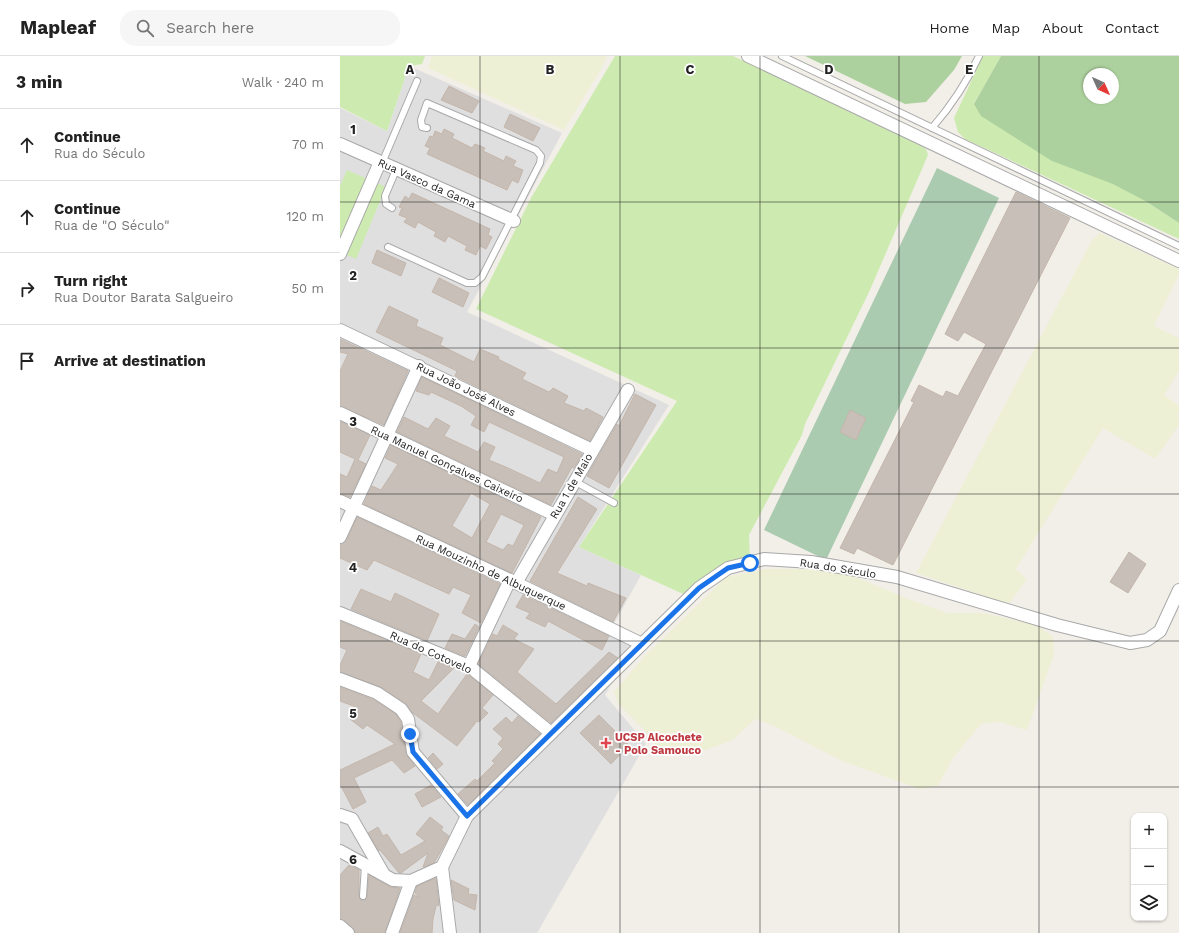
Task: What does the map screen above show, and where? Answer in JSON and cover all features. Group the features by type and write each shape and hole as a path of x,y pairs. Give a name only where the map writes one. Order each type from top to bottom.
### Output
{"street":[{"path":"748,56 1179,261"},
{"name":"Rua Vasco da Gama","path":"340,144 396,170 513,220"},
{"path":"340,254 381,163"},
{"name":"Rua João José Alves","path":"340,330 419,366 592,450"},
{"path":"340,537 419,366"},
{"name":"Rua 1 de Maio","path":"469,666 513,581 555,515 628,390"},
{"name":"Rua Manuel Gonçalves Caixeiro","path":"340,413 555,515"},
{"name":"Rua Mouzinho de Albuquerque","path":"340,501 513,581 642,644"},
{"name":"Rua do Século","path":"442,867 467,816 699,588 728,568 764,559 811,562 897,577 1121,642 1139,642 1147,640 1160,631 1179,590"},
{"name":"Rua do Cotovelo","path":"340,612 469,666 551,733"},
{"path":"340,679 376,693 401,709 408,719 413,752 467,816"},
{"path":"340,815 352,819 383,873"},
{"path":"340,851 365,866 383,873 393,880 411,881 442,867 450,933"},
{"path":"392,933 411,881"},
{"path":"340,926 348,933"}],"lane":[{"path":"782,56 1179,246"},
{"path":"932,128 954,100 970,76 979,56"},
{"path":"381,163 417,81"},
{"path":"388,247 467,283 475,283 482,277 513,220 540,163 541,156 536,150 427,103 421,120 422,127 428,128"},
{"path":"392,208 386,204 385,196 396,170"},
{"path":"574,481 614,503"},
{"path":"363,896 365,866"}],"shaded area":[{"path":"409,66 562,133 467,312 669,405 579,547 641,575 613,626 640,637 605,695 646,744 537,933 340,933 340,108 387,131"}],"green space":[{"path":"340,56 425,56 422,64 409,66 387,131 340,107"},
{"path":"432,56 607,56 602,68 564,130 428,68"},
{"path":"615,56 733,56 921,146 926,149 928,155 870,290 805,424 802,435 749,535 750,563 728,568 690,597 579,547 677,401 476,309 531,198"},
{"path":"805,56 962,56 954,70 926,102 905,104"},
{"path":"983,56 1001,56 974,104 1147,202 1179,223 1179,239 965,139 958,132 954,118"},
{"path":"1001,56 1179,56 1179,223 1147,202 1113,184 1052,161 981,116 974,104"},
{"path":"937,168 999,198 826,560 764,530"},
{"path":"347,170 386,187 356,259 340,252 340,186"},
{"path":"1100,233 1179,269 1179,274 1154,326 1179,338 1179,371 1164,395 1179,406 1177,416 1179,417 1179,425 1155,459 1103,428 1016,569 1027,579 1009,604 916,573 1092,240"},
{"path":"766,569 803,569 851,575 947,613 982,613 1037,625 1053,637 1054,655 1027,730 1000,722 981,724 953,758 938,786 920,789 842,761 774,726 755,719 733,740 706,750 679,756 660,751 644,730 618,704 614,692 643,658 726,577"}],"building":[{"path":"449,86 479,101 472,113 441,100"},
{"path":"510,114 540,128 533,141 504,127"},
{"path":"444,129 454,134 452,138 472,148 475,144 485,148 483,151 504,161 506,156 516,161 513,166 523,170 518,183 512,180 507,190 427,154 430,148 425,146 430,136 433,137 435,131 442,134"},
{"path":"1016,192 1070,218 893,565 857,548 854,554 840,548 914,402 911,401 919,385 943,397 946,391 958,396 986,344 964,332 958,341 945,334"},
{"path":"412,193 490,229 488,235 492,237 486,249 480,246 476,255 465,250 467,246 448,236 445,242 434,236 436,232 418,222 415,228 404,222 407,218 399,215 402,208 399,207 405,196 409,199"},
{"path":"377,250 406,263 401,276 372,263"},
{"path":"439,278 469,293 463,307 432,292"},
{"path":"389,306 418,320 416,326 443,338 440,345 474,362 480,349 499,357 498,359 526,373 522,379 549,392 553,388 568,396 564,403 584,411 586,408 603,417 590,441 455,376 457,371 376,332"},
{"path":"340,339 408,371 384,425 340,406 340,371 348,354 340,352"},
{"path":"422,377 582,454 574,468 572,467 551,505 397,432 404,417 428,429 436,418 450,426 444,436 478,452 484,442 495,447 489,460 540,483 548,469 557,473 564,457 489,422 484,432 471,425 476,416 461,406 431,392 429,395 416,391"},
{"path":"635,394 656,405 609,488 587,476 617,424 619,426"},
{"path":"850,410 866,418 856,440 840,432"},
{"path":"340,421 370,435 358,460 366,464 350,497 340,494 340,474 347,477 355,459 340,452"},
{"path":"391,445 541,517 512,573 364,504 372,486 381,490 398,464 385,458","holes":["471,493 490,504 472,538 452,526","501,514 524,525 513,546 508,544 503,550 486,542"]},
{"path":"578,497 597,509 557,573 587,586 588,583 626,598 613,622 530,581"},
{"path":"357,517 500,584 481,623 462,613 471,595 453,587 449,594 374,560 367,570 340,558 340,544 347,540"},
{"path":"1129,552 1146,564 1128,593 1110,582"},
{"path":"361,589 391,602 395,593 439,614 427,641 351,609"},
{"path":"523,595 609,636 602,650 548,621 545,627 526,618 530,613 516,607"},
{"path":"340,621 421,654 413,672 429,680 438,662 454,668 421,701 438,714 467,674 493,695 482,708 488,713 479,722 477,721 457,746 413,713 405,703 381,687 340,672 340,665 347,650 340,647"},
{"path":"475,624 479,627 465,656 445,648 452,634 465,639"},
{"path":"503,625 518,634 514,639 534,649 517,672 556,704 609,652 618,658 551,723 478,664 493,634 497,636"},
{"path":"340,687 374,700 396,714 401,722 406,754 415,766 404,773 392,760 354,778 366,802 353,809 340,784 340,770 395,744 367,725 363,729 350,719 356,707 340,701"},
{"path":"599,715 629,745 611,764 580,733"},
{"path":"518,716 540,734 468,805 458,794 475,779 477,781 495,763 492,761 503,749 498,744 503,738 493,729 506,717 512,723"},
{"path":"433,753 443,764 437,769 428,758"},
{"path":"431,785 441,797 422,807 415,794"},
{"path":"430,817 443,827 441,830 449,836 434,863 423,867 428,853 401,873 399,873 380,850 379,851 368,833 378,827 383,836 387,834 401,855 425,841 416,834"},
{"path":"349,865 359,870 359,896 361,900 365,900 367,897 369,875 390,887 400,888 385,933 355,933 353,927 340,919 340,875"},
{"path":"436,878 439,905 436,906 432,933 400,933 414,895 419,898 415,893 417,886"},
{"path":"451,880 469,889 468,894 477,895 475,910 454,900"}],"place":[{"name":"UCSP Alcochete - Polo Samouco","path":"606,743"}],"route":[{"path":"410,734 413,752 467,816 699,588 728,568 750,563"}]}
